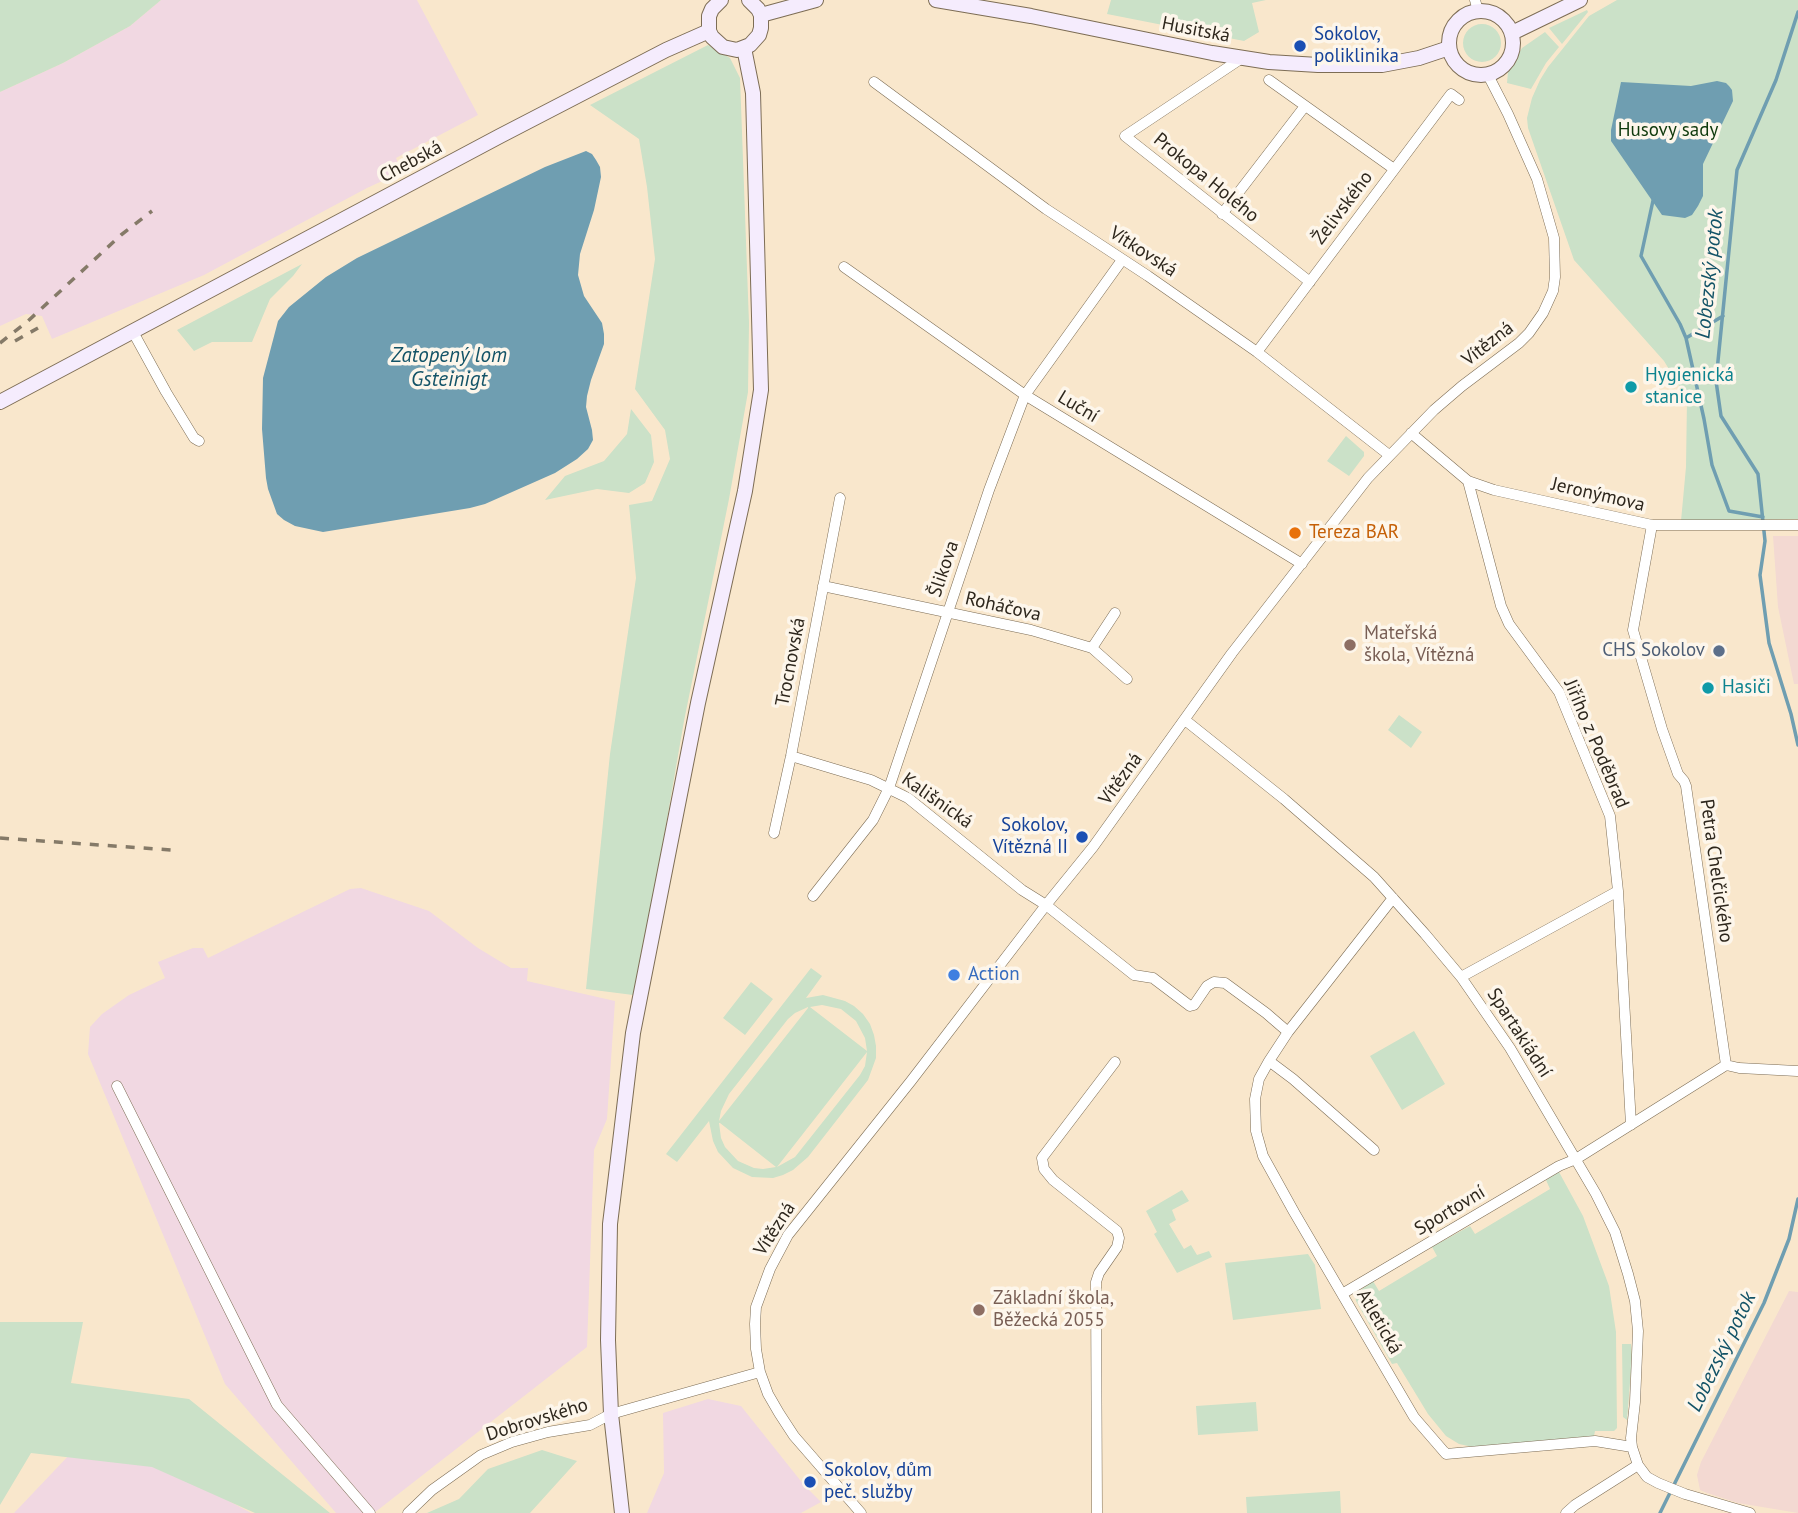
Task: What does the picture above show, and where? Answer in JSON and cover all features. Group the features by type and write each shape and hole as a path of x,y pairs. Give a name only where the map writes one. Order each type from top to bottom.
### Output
{"street":[{"path":"721,0 709,16 709,31 723,47 737,50 755,41 761,28 761,15 749,0"},
{"path":"761,15 816,0"},
{"name":"Husitská","path":"936,0 1242,58 1291,64 1382,65 1419,58 1449,48"},
{"path":"1512,33 1580,0"},
{"path":"1477,5 1499,16 1512,33 1513,46 1508,61 1499,70 1488,75 1472,74 1463,70 1452,58 1449,38 1454,25 1477,5"},
{"name":"Chebská","path":"0,402 500,136 666,50 709,31"},
{"path":"622,1513 611,1414 608,1340 610,1224 633,1033 698,704 745,491 761,390 753,93 744,48"},
{"name":"Prokopa Holého","path":"1242,58 1125,136 1310,282"},
{"name":"Vítězná","path":"861,1513 794,1436 774,1404 760,1372 755,1324 757,1307 770,1269 788,1235 1093,848 1232,653 1368,478 1462,386 1520,343 1536,324 1553,291 1554,238 1544,199 1488,75"},
{"path":"1269,80 1394,169"},
{"name":"Vítkovská","path":"874,82 1046,209 1257,352 1389,455"},
{"name":"Želivského","path":"1257,352 1451,94 1459,100"},
{"path":"1222,214 1305,106"},
{"name":"Šlikova","path":"813,896 873,820 889,788 989,490 1025,396 1122,260"},
{"name":"Luční","path":"844,267 1025,396 1302,564"},
{"path":"133,332 166,392 198,441"},
{"name":"Jeronýmova","path":"1411,433 1468,481 1494,490 1652,525 1795,525"},
{"name":"Jiřího z Poděbrad","path":"1468,481 1501,606 1509,624 1559,692 1608,807 1618,891 1631,1125"},
{"name":"Trocnovská","path":"774,833 840,498"},
{"name":"Petra Chelčického","path":"1652,525 1633,630 1662,729 1678,774 1686,786 1726,1065"},
{"name":"Roháčova","path":"823,586 1031,631 1092,648 1127,679"},
{"path":"1092,648 1115,614"},
{"name":"Spartakiádní","path":"1185,720 1284,799 1374,877 1461,977 1510,1048 1596,1194 1615,1232 1635,1301 1638,1331 1631,1438 1638,1465 1647,1477 1658,1483 1685,1494 1751,1513"},
{"name":"Kališnická","path":"791,756 889,788 908,797 1022,890 1046,905"},
{"path":"1461,977 1618,891"},
{"name":"Atletická","path":"1393,898 1288,1031 1269,1060 1259,1079 1255,1099 1259,1144 1275,1178 1414,1417 1446,1454 1595,1441 1632,1447"},
{"path":"1046,905 1135,975 1153,978 1190,1006 1194,1005 1207,986 1214,982 1225,983 1288,1031"},
{"path":"1269,1060 1374,1150"},
{"path":"1097,1513 1096,1282 1117,1247 1119,1238 1117,1231 1053,1180 1044,1169 1042,1158 1115,1062"},
{"path":"1726,1065 1797,1071"},
{"name":"Sportovní","path":"1342,1294 1559,1166 1576,1159 1726,1065"},
{"path":"117,1086 276,1405 370,1513"},
{"name":"Dobrovského","path":"408,1513 432,1490 481,1455 512,1442 548,1432 590,1425 611,1414 760,1372"},
{"path":"1566,1513 1638,1465"}],"shaded area":[{"path":"161,0 417,0 478,115 396,158 402,172 204,275 52,339 42,316 26,314 0,326 0,92 63,63 130,26"},
{"path":"1773,536 1798,536 1798,684 1794,684 1778,607"},
{"path":"361,888 429,911 478,948 511,968 528,968 527,981 615,1001 607,1119 594,1150 587,1347 374,1513 336,1513 225,1384 88,1054 90,1027 102,1014 129,995 165,978 158,962 193,948 203,948 208,958 350,889"},
{"path":"1789,1291 1798,1292 1798,1513 1738,1503 1707,1493 1700,1490 1697,1475 1701,1462"},
{"path":"708,1399 741,1406 804,1485 821,1502 801,1513 647,1513 664,1473 663,1413"},
{"path":"73,1451 172,1470 251,1513 14,1513"}],"green space":[{"path":"0,0 161,0 130,26 63,63 0,92"},
{"path":"1111,0 1266,0 1252,3 1259,32 1244,41 1107,14"},
{"name":"Husovy sady","path":"1617,0 1798,0 1798,519 1681,521 1686,467 1687,399 1664,361 1574,260 1528,128 1527,118 1532,98 1548,67 1589,16"},
{"path":"1587,10 1588,12 1562,44 1549,28"},
{"path":"1482,24 1495,30 1501,43 1495,56 1482,62 1469,56 1463,43 1469,30"},
{"path":"1545,32 1559,47 1531,89 1507,83 1508,72 1522,48"},
{"path":"708,45 730,58 740,78 749,323 748,392 633,995 586,989 610,754 636,578 629,505 652,501 670,459 665,430 635,389 655,259 639,139 590,105"},
{"path":"302,264 270,299 252,342 212,342 194,351 177,330"},
{"path":"631,409 651,435 654,462 645,483 629,493 597,489 545,500 565,476 604,461 627,434"},
{"path":"1346,436 1364,452 1364,456 1349,476 1327,461"},
{"path":"1399,715 1422,732 1411,748 1388,730"},
{"path":"811,968 822,976 806,998 823,995 845,1001 863,1014 870,1024 876,1058 868,1080 808,1157 793,1170 773,1178 752,1177 733,1168 718,1152 709,1121 677,1162 666,1154","holes":["822,1005 841,1009 856,1021 865,1038 867,1051 810,1007","808,1007 719,1121 729,1094 795,1013","867,1052 865,1066 860,1075 795,1157 777,1167","719,1123 776,1167 754,1168 738,1161 725,1147"]},
{"path":"751,982 773,999 745,1035 723,1018"},
{"path":"1414,1031 1445,1084 1402,1110 1370,1056"},
{"path":"1559,1172 1583,1216 1609,1286 1616,1332 1617,1428 1614,1431 1595,1431 1594,1436 1473,1447 1459,1444 1446,1436 1428,1414 1397,1363 1392,1364 1356,1301 1355,1294 1373,1281 1379,1291 1437,1256 1432,1247 1470,1226 1475,1234 1550,1189 1546,1180"},
{"path":"1182,1190 1189,1201 1172,1210 1176,1220 1169,1224 1184,1249 1191,1245 1197,1255 1209,1251 1212,1257 1177,1273 1154,1234 1157,1232 1146,1211"},
{"path":"1308,1254 1315,1265 1321,1309 1233,1320 1225,1263"},
{"path":"0,1322 83,1322 71,1383 189,1399 330,1513 255,1513 152,1467 31,1453 0,1505"},
{"path":"1622,1344 1631,1344 1632,1358 1627,1420 1623,1417"},
{"path":"1256,1402 1258,1431 1198,1435 1196,1406"},
{"path":"542,1450 577,1461 530,1513 427,1513 459,1499 488,1469"},
{"path":"1340,1491 1341,1513 1247,1513 1246,1497"}],"water":[{"path":"1717,81 1729,86 1733,101 1703,164 1703,196 1692,215 1685,218 1662,215 1611,141 1621,82 1691,86"},
{"name":"Zatopený lom Gsteinigt","path":"586,151 596,160 601,177 580,254 578,275 584,296 602,323 604,334 604,344 587,396 586,407 593,440 588,449 555,473 470,508 323,532 295,526 284,520 277,514 266,478 262,429 263,378 278,321 289,307 326,277 357,258 545,167"}],"waterway":[{"name":"Lobezský potok","path":"1798,12 1776,80 1737,170 1716,381 1721,416 1758,474 1765,541 1760,575 1769,643 1798,745"},
{"path":"1654,196 1641,256 1686,338"},
{"path":"1723,316 1686,338 1712,465 1729,511 1763,517"},
{"name":"Lobezský potok","path":"1660,1513 1764,1303 1789,1239 1798,1199"}],"railway":[{"path":"0,343 28,321 121,235 152,211"},
{"path":"15,341 38,328"},
{"path":"0,838 171,850"}],"place":[{"name":"Sokolov, poliklinika","path":"1300,46"},
{"name":"Hygienická stanice","path":"1631,387"},
{"name":"Tereza BAR","path":"1295,533"},
{"name":"Mateřská škola, Vítězná","path":"1350,645"},
{"name":"CHS Sokolov","path":"1719,651"},
{"name":"Hasiči","path":"1708,688"},
{"name":"Sokolov, Vítězná II","path":"1082,837"},
{"name":"Action","path":"954,975"},
{"name":"Základní škola, Běžecká 2055","path":"979,1310"},
{"name":"Sokolov, dům peč. služby","path":"810,1482"}]}
